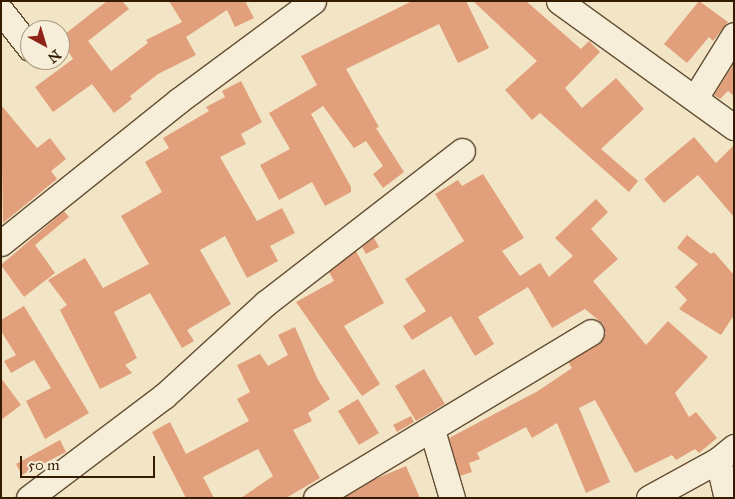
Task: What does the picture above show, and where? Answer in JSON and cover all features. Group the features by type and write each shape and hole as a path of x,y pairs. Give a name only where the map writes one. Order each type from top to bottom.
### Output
{"street":[{"path":"1,242 178,102 313,1"},
{"path":"559,1 734,127"},
{"path":"1,11 20,35"},
{"path":"696,98 734,35"},
{"path":"29,498 164,396 266,303 462,151"},
{"path":"316,498 432,430 590,332"},
{"path":"432,430 452,498"},
{"path":"649,498 726,454 727,498"}],"building":[{"path":"107,1 122,1 129,9 88,41 111,71 148,43 146,40 182,22 169,1 245,1 254,18 235,27 227,10 186,37 196,55 158,74 130,96 132,99 114,113 92,84 53,112 35,87 58,70 70,70 70,61 73,59 70,54 70,30"},
{"path":"412,1 466,1 489,48 458,63 439,24 346,69 379,127 376,128 404,172 383,188 373,174 383,166 366,141 354,148 323,106 311,114 351,187 351,192 325,206 312,182 279,200 260,165 290,149 269,113 317,85 301,56"},
{"path":"473,1 526,1 581,49 589,41 600,52 565,88 582,108 616,78 644,109 601,149 638,181 629,192 540,113 532,120 505,90 537,61"},
{"path":"699,1 728,22 713,41 709,37 687,63 664,44"},
{"path":"734,63 734,96 728,91 720,99 714,95"},
{"path":"241,81 262,122 241,134 246,144 220,157 257,221 282,208 295,233 270,246 278,261 247,278 225,236 200,250 231,304 187,330 194,341 182,348 150,293 114,312 137,358 125,365 132,373 100,389 60,310 67,305 48,280 85,258 103,288 149,264 121,216 162,192 145,162 169,148 163,138 209,111 206,107 225,97 222,91"},
{"path":"1,105 37,148 50,138 66,159 51,171 57,179 3,223"},
{"path":"694,137 716,163 734,145 734,217 698,175 664,203 644,179"},
{"path":"483,174 524,238 502,251 520,276 540,263 549,277 573,256 555,238 596,199 608,212 591,229 618,259 593,281 646,345 668,321 708,357 675,393 689,417 696,412 717,438 699,453 695,449 676,460 672,455 635,473 595,400 579,408 610,482 586,493 557,423 532,438 526,427 477,453 480,459 469,463 472,472 460,476 449,438 538,391 572,368 568,362 598,344 606,334 603,324 585,309 552,328 528,287 478,317 494,344 475,356 451,316 412,340 403,326 426,311 405,279 464,241 435,194 458,180 462,186"},
{"path":"64,211 69,217 35,245 55,273 24,297 1,265"},
{"path":"687,235 711,254 714,252 734,275 734,315 721,335 679,309 687,300 675,287 698,264 677,248"},
{"path":"374,238 379,247 366,254 362,247"},
{"path":"356,251 384,303 344,326 380,384 362,396 296,302 334,281 329,272"},
{"path":"24,306 89,413 45,439 26,401 51,388 34,360 11,373 4,361 16,355 1,331 1,320"},
{"path":"295,327 317,378 330,399 308,413 312,421 293,430 320,478 286,498 241,498 273,476 258,449 203,477 214,498 186,498 152,432 170,422 186,454 249,421 237,399 250,392 237,365 260,354 268,366 288,355 278,335"},
{"path":"424,369 445,404 416,421 395,386"},
{"path":"1,378 21,405 1,420"},
{"path":"358,399 379,433 359,445 338,411"},
{"path":"411,416 414,422 397,432 393,425"},
{"path":"60,440 66,452 22,475 16,464"},
{"path":"406,466 420,498 344,498 373,480"}]}
